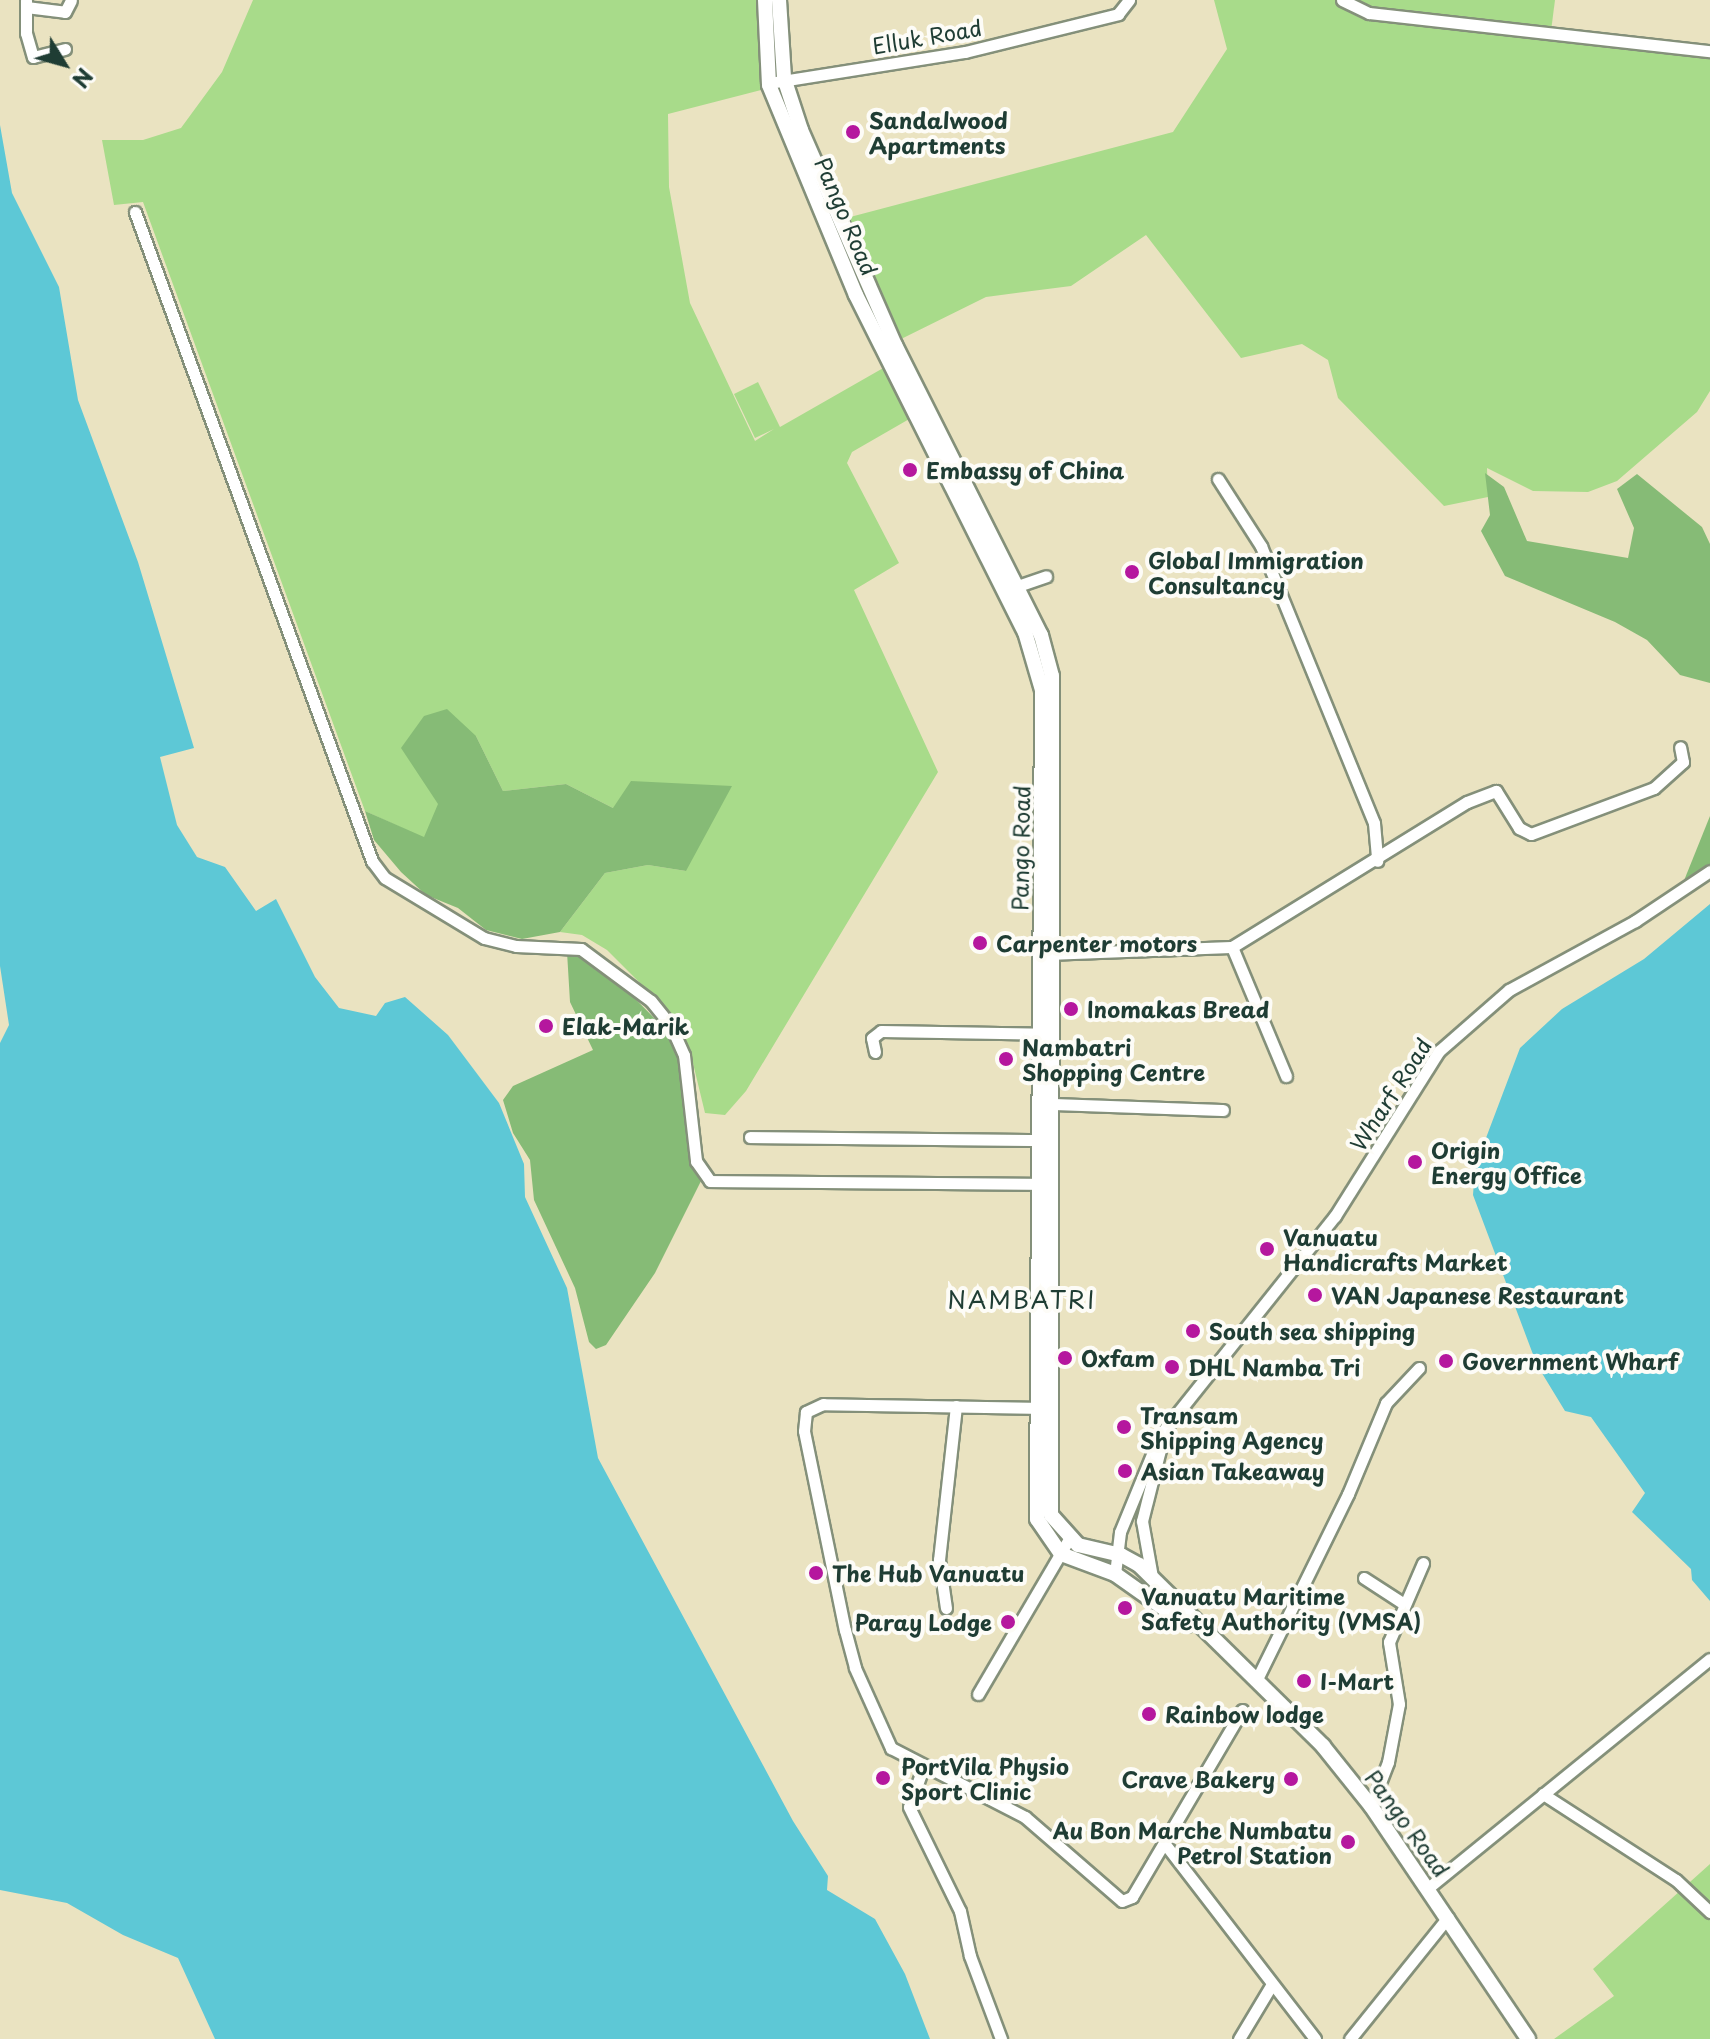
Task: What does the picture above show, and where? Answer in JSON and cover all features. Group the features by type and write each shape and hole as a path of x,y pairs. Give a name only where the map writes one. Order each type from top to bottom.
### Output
{"street":[{"path":"65,49 33,57 26,3 65,12 71,0"},
{"name":"Pango Road","path":"765,0 769,83 856,295 1011,589 1041,635 1052,676 1047,954 1053,1034 1052,1104 1035,1184 1051,1515 1069,1539 1142,1559 1152,1577 1323,1746 1371,1806 1528,2039"},
{"name":"Pango Road","path":"779,0 784,78 873,297 1011,589"},
{"name":"Elluk Road","path":"769,83 784,78 965,52 1118,14 1129,0"},
{"path":"1342,0 1369,13 1710,51"},
{"path":"135,212 372,861 385,878 484,938 516,946 581,949 651,1001 671,1026 684,1055 696,1161 710,1181 1052,1183"},
{"path":"1218,479 1261,546 1374,823 1377,861"},
{"path":"1011,589 1046,576"},
{"path":"1047,954 1232,947 1377,861 1452,810 1493,791 1519,828 1531,834 1654,788 1683,762 1680,747"},
{"name":"Wharf Road","path":"1118,1576 1114,1553 1145,1464 1174,1416 1335,1216 1420,1075 1457,1032 1509,990 1635,921 1710,871"},
{"path":"1232,947 1286,1076"},
{"name":"Pango Road","path":"1047,954 1037,1034 1044,1140 1052,1183 1037,1519 1061,1554 1118,1576 1227,1652"},
{"path":"875,1052 872,1038 881,1031 1053,1034"},
{"path":"1052,1104 1223,1110"},
{"path":"750,1137 1044,1140"},
{"path":"1257,1679 1348,1494 1386,1403 1419,1368"},
{"path":"1044,1408 816,1404 803,1420 855,1668 891,1748 923,1768 1025,1817 1122,1901 1132,1897 1242,1710"},
{"path":"946,1608 939,1560 956,1406"},
{"name":"Wharf Road","path":"1142,1559 1145,1499 1174,1416"},
{"path":"978,1694 1069,1539"},
{"path":"1118,1576 1142,1559"},
{"path":"1371,1806 1388,1762 1399,1704 1389,1642 1423,1563"},
{"path":"1364,1578 1404,1604"},
{"path":"1428,1888 1509,1828 1543,1794 1710,1659"},
{"path":"923,1768 909,1807 960,1911 970,1956 1001,2039"},
{"path":"1543,1794 1676,1880 1710,1912"},
{"path":"1165,1844 1315,2039"},
{"path":"1350,2039 1448,1917"},
{"path":"1239,2039 1272,1984"}],"green space":[{"path":"253,0 777,0 781,85 668,114 669,187 690,303 755,441 774,429 755,438 734,394 758,382 780,427 885,367 911,418 852,452 847,463 899,563 854,590 938,772 746,1091 725,1115 705,1113 691,1055 676,1023 655,998 607,950 582,935 560,932 605,873 648,865 686,871 613,808 566,784 503,791 476,736 424,838 365,811 143,202 114,205 102,140 143,140 181,128 222,72"},
{"path":"1214,0 1335,0 1368,20 1710,59 1710,391 1697,412 1617,481 1588,492 1533,491 1487,468 1488,497 1444,506 1338,398 1328,360 1302,344 1241,358 1146,235 1071,286 986,297 893,343 835,221 1173,132 1227,49"},
{"path":"1349,0 1555,0 1551,31 1371,10"},
{"path":"1485,473 1504,487 1527,541 1628,558 1634,528 1617,489 1637,474 1702,527 1710,544 1710,683 1680,675 1647,640 1615,622 1505,576 1481,531 1490,515"},
{"path":"447,709 476,736 503,791 566,784 613,808 631,781 732,786 686,871 648,865 605,873 560,932 522,939 486,930 458,908 426,895 401,872 374,840 365,811 424,837 438,804 401,748 424,716"},
{"path":"1710,816 1710,871 1679,893"},
{"path":"577,949 597,960 666,1030 679,1057 692,1164 701,1181 655,1273 606,1345 596,1349 589,1342 575,1288 534,1200 530,1160 513,1133 503,1100 513,1086 593,1050 570,1002 567,952"},
{"path":"1710,1864 1710,2039 1554,2039 1614,1996 1593,1969"}],"water":[{"path":"0,125 12,193 59,287 78,400 138,562 194,748 160,757 177,825 197,857 225,867 256,911 276,899 315,977 339,1008 376,1016 385,1003 405,997 448,1035 499,1103 524,1164 525,1197 567,1288 598,1458 793,1821 828,1876 827,1890 875,1919 905,1974 930,2039 215,2039 178,1958 123,1935 67,1903 0,1890 0,1043 9,1025 0,966"},
{"path":"1710,904 1710,1601 1692,1580 1691,1569 1632,1512 1645,1493 1591,1417 1565,1411 1537,1365 1473,1195 1475,1167 1520,1048 1562,1009 1644,959"}],"place":[{"name":"Sandalwood Apartments","path":"853,132"},
{"name":"Embassy of China","path":"910,470"},
{"name":"Global Immigration Consultancy","path":"1132,572"},
{"name":"Carpenter motors","path":"980,943"},
{"name":"Inomakas Bread","path":"1071,1009"},
{"name":"Elak-Marik","path":"546,1026"},
{"name":"Nambatri Shopping Centre","path":"1006,1059"},
{"name":"Origin Energy Office","path":"1415,1162"},
{"name":"Vanuatu Handicrafts Market","path":"1267,1249"},
{"name":"VAN Japanese Restaurant","path":"1315,1295"},
{"name":"South sea shipping","path":"1193,1331"},
{"name":"Oxfam","path":"1065,1358"},
{"name":"Government Wharf","path":"1446,1361"},
{"name":"DHL Namba Tri","path":"1172,1367"},
{"name":"Transam Shipping Agency","path":"1124,1427"},
{"name":"Asian Takeaway","path":"1125,1471"},
{"name":"The Hub Vanuatu","path":"816,1573"},
{"name":"Vanuatu Maritime Safety Authority (VMSA)","path":"1125,1608"},
{"name":"Paray Lodge","path":"1008,1622"},
{"name":"I-Mart","path":"1304,1681"},
{"name":"Rainbow lodge","path":"1149,1714"},
{"name":"PortVila Physio Sport Clinic","path":"883,1778"},
{"name":"Crave Bakery","path":"1291,1779"},
{"name":"Au Bon Marche Numbatu Petrol Station","path":"1348,1842"}],"district":[{"name":"NAMBATRI","path":"1022,1300"}]}
